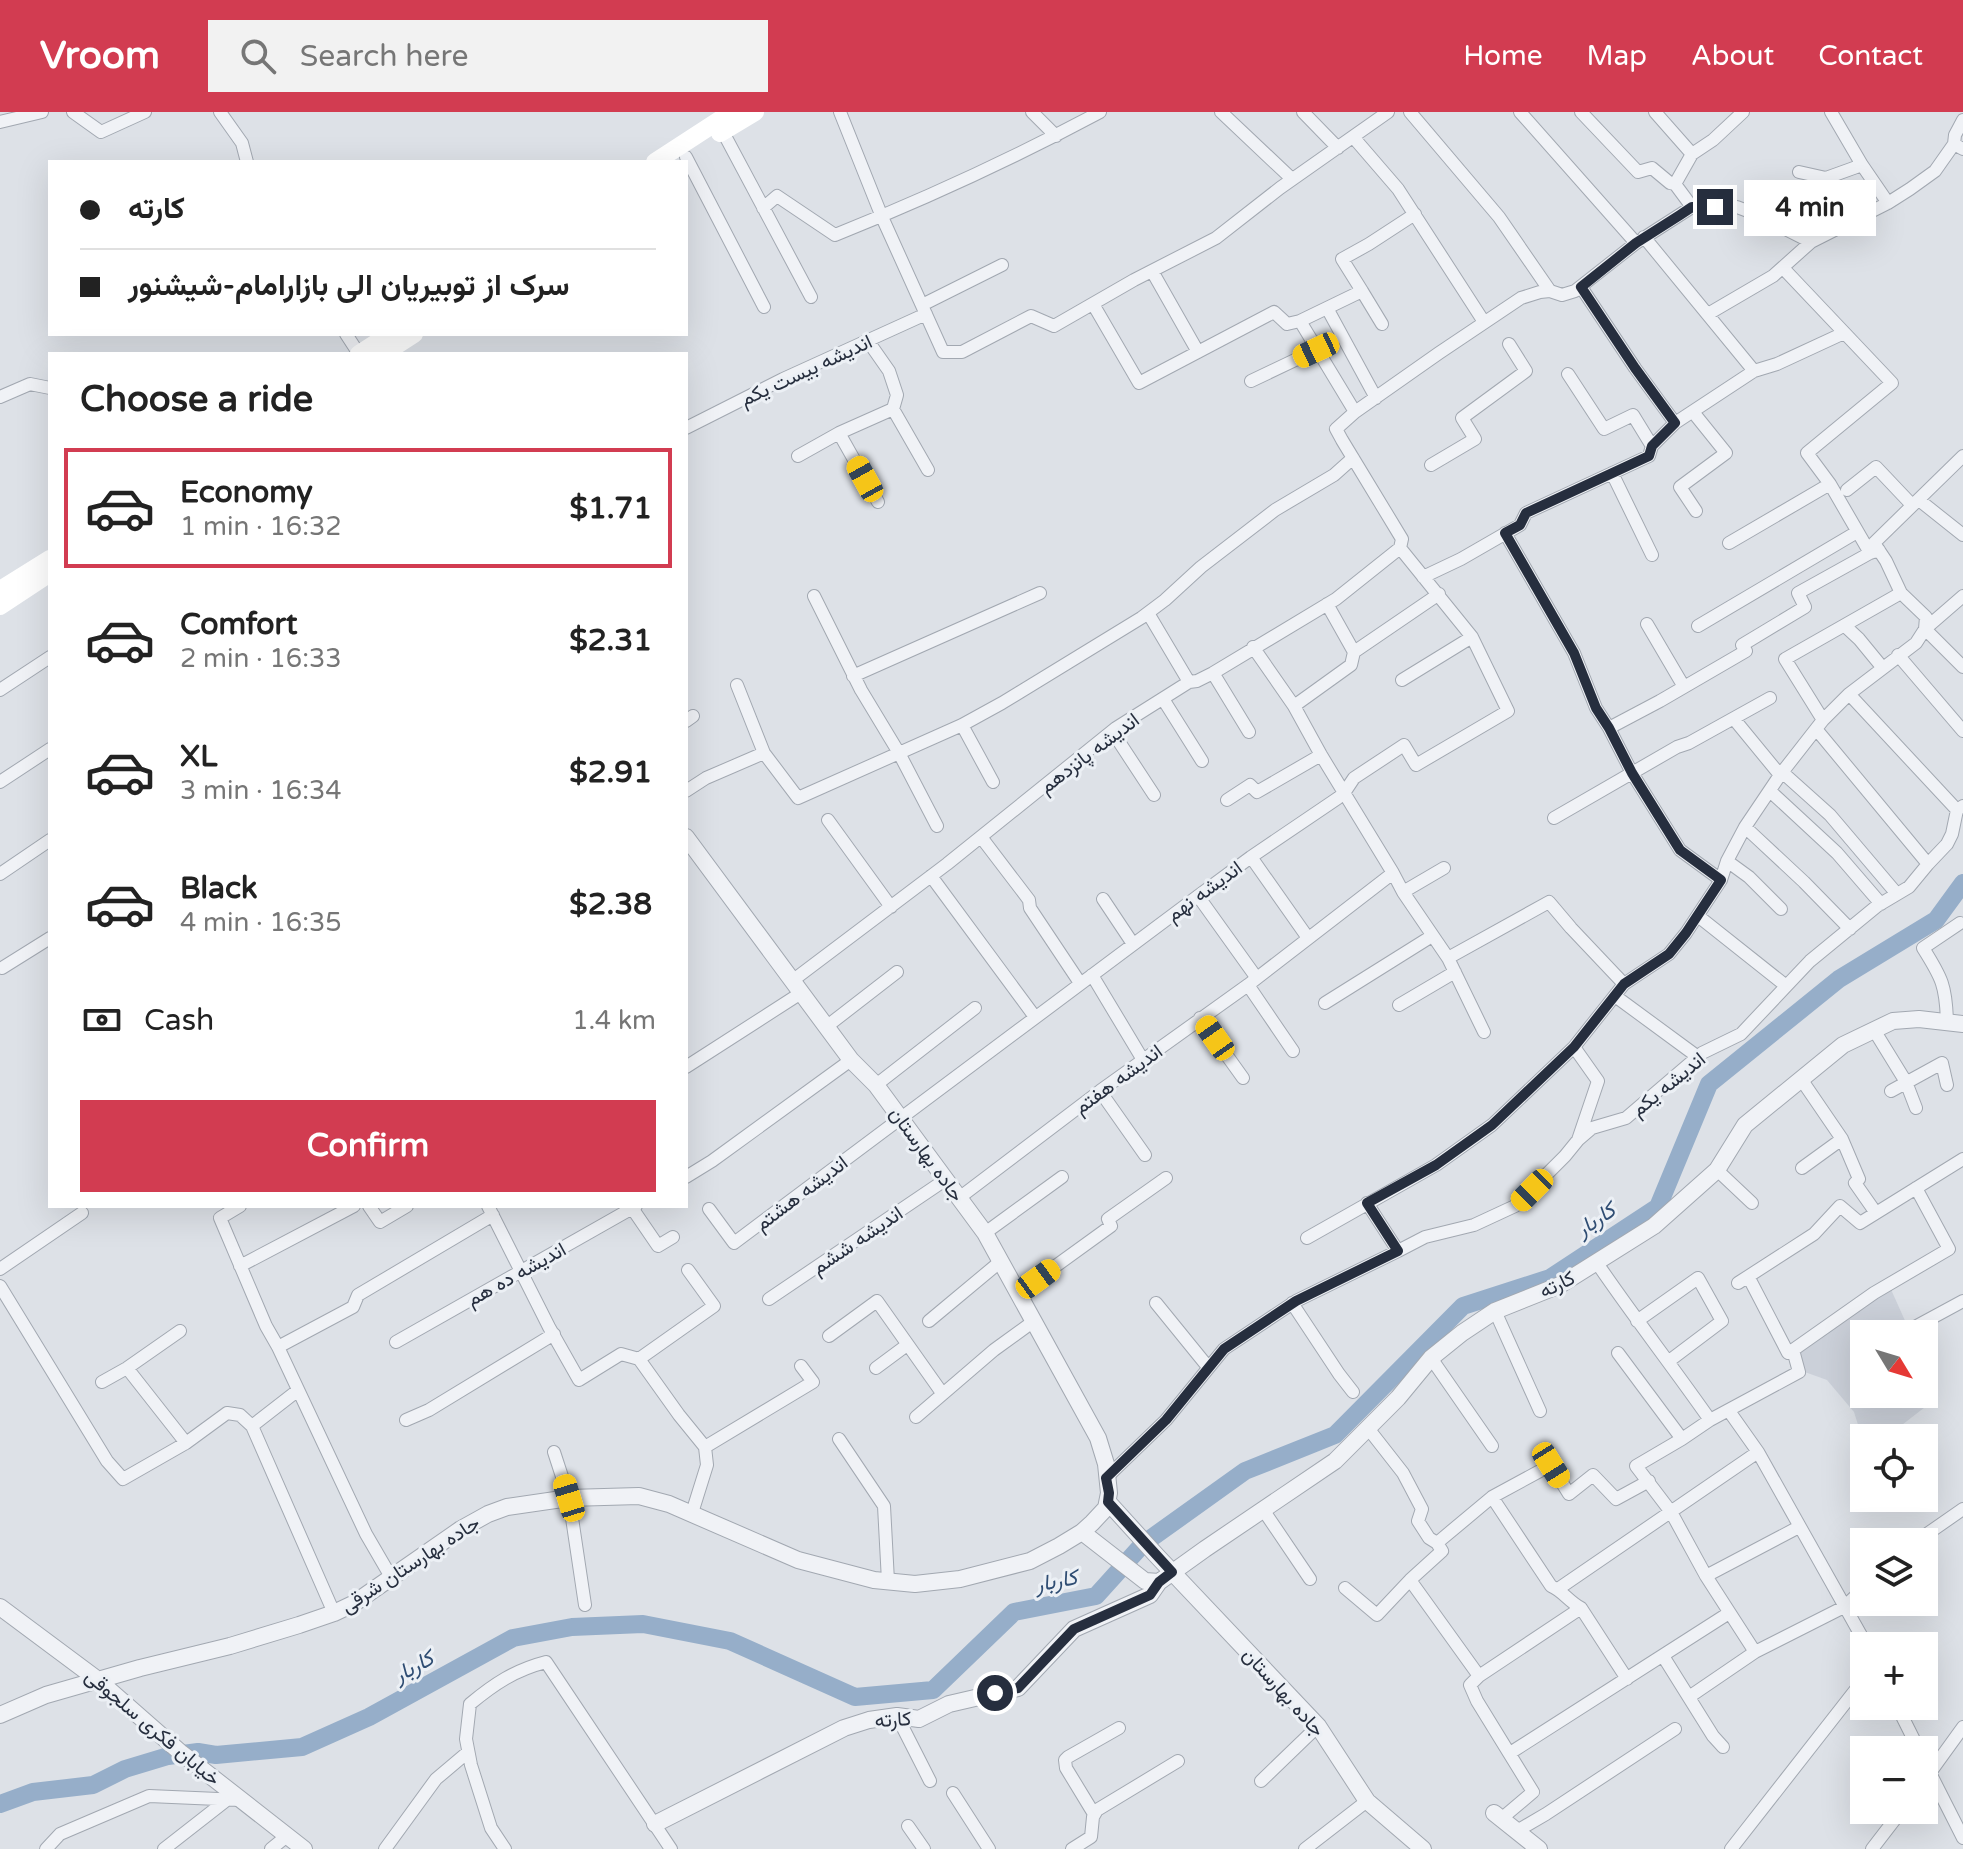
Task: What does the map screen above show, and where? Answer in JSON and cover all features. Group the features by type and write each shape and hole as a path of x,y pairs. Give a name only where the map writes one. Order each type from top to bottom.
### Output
{"main road":[{"path":"658,160 732,112"},
{"path":"682,159 755,112"},
{"path":"362,352 387,336"},
{"path":"386,352 411,336"},
{"path":"0,590 48,560"},
{"path":"0,606 48,574"}],"street":[{"path":"0,122 42,112"},
{"path":"73,112 101,132 145,112"},
{"path":"220,112 242,143 246,160"},
{"path":"840,112 882,217 943,352 962,352 1031,316 1054,326 1216,238 1292,179 1388,112"},
{"path":"1032,112 1056,136"},
{"path":"763,208 777,196 835,235 882,217 1056,136 1100,112"},
{"path":"1221,112 1292,179"},
{"path":"1303,112 1338,148"},
{"path":"1410,112 1499,217 1550,291"},
{"path":"1520,112 1708,314 1754,371"},
{"path":"1581,112 1638,172 1652,168 1675,184 1692,207"},
{"path":"1655,112 1692,154"},
{"path":"1675,184 1692,154 1713,140 1743,112"},
{"path":"1831,112 1888,203"},
{"path":"1708,314 1783,268 1811,242 1888,203 1935,171 1958,147 1955,135 1963,120"},
{"path":"723,132 811,297"},
{"path":"1354,138 1398,189 1484,322"},
{"path":"1799,172 1826,178 1862,165"},
{"path":"688,170 764,307"},
{"path":"1402,680 1472,637 1400,548 1402,539 1336,429 1355,412 1521,298 1550,291 1562,295 1581,287 1640,240 1692,207 1737,207 1811,242"},
{"path":"1382,324 1342,259 1415,214"},
{"name":"اندیشه بیست یکم","path":"688,427 868,341 1002,265"},
{"path":"1783,268 1892,383 1807,453 1830,484 1857,532 1886,561 1901,593 1926,617 1925,629 1963,667"},
{"path":"1152,271 1198,352"},
{"path":"1581,287 1675,423"},
{"path":"1093,304 1139,383 1274,312 1287,324 1300,321 1362,291"},
{"path":"1327,308 1376,398"},
{"path":"1300,321 1355,412"},
{"path":"1423,577 1520,525 1526,513 1649,456 1652,446 1675,423 1754,371 1777,364 1844,333"},
{"path":"868,341 889,371 897,395 893,409 928,470"},
{"path":"1431,465 1475,439 1462,418 1526,371 1509,344"},
{"path":"1251,381 1316,350"},
{"path":"1568,374 1604,429 1633,415 1652,446"},
{"path":"0,397 30,384 48,388"},
{"path":"798,456 839,433 893,409"},
{"path":"1693,412 1726,453 1680,487 1696,511"},
{"path":"839,433 878,502"},
{"path":"1874,551 1874,543 1963,456"},
{"path":"737,685 764,753 798,798 962,725 1002,703 1148,613 1263,519 1334,475 1353,458"},
{"path":"1847,490 1876,467 1916,502 1963,535"},
{"path":"1612,473 1652,555"},
{"path":"1729,543 1830,484"},
{"path":"1698,626 1857,532"},
{"path":"1505,533 1574,653 1596,708 1632,773 1680,850 1721,880"},
{"name":"اندیشه پانزدهم","path":"688,1066 797,987 891,907 1112,731 1189,682 1213,673 1327,604 1400,548"},
{"path":"1609,728 1746,651 1742,645 1805,607 1798,593 1874,551"},
{"path":"853,676 1040,593"},
{"path":"1901,593 1785,659 1820,724 1928,864"},
{"path":"1354,652 1439,594"},
{"path":"814,596 853,676 899,753 937,826"},
{"path":"1307,1238 1436,1165 1492,1125 1574,1047 1624,984 1669,954 1698,916 1721,880 1745,827 1820,724 1849,694 1916,643 1925,629 1963,596"},
{"path":"1294,706 1351,665 1354,652 1327,604"},
{"path":"1148,613 1189,682"},
{"path":"1647,624 1684,687"},
{"path":"1845,626 1882,667"},
{"name":"اندیشه نهم","path":"902,1119 1198,896 1344,793 1354,778 1404,745 1416,765 1508,711 1472,637"},
{"path":"1253,647 1294,706 1403,892 1448,958 1484,1032"},
{"path":"1898,655 1963,731"},
{"path":"0,690 48,658"},
{"path":"1213,673 1249,732"},
{"path":"1849,694 1960,808"},
{"path":"1554,818 1770,698"},
{"path":"1163,699 1202,761"},
{"path":"1734,719 1781,774 1830,815 1897,894"},
{"path":"962,725 993,782"},
{"path":"1112,731 1154,795"},
{"path":"0,782 48,750"},
{"path":"688,790 706,778 764,753"},
{"path":"1227,800 1250,785 1257,792 1321,755"},
{"path":"1770,791 1837,853 1881,904"},
{"name":"اندیشه یکم","path":"1106,1478 1166,1420 1224,1349 1292,1303 1425,1237 1474,1225 1515,1206 1592,1128 1626,1118 1698,1057 1741,1034 1810,961 1881,904 1909,887 1947,844 1960,808"},
{"path":"828,820 891,907"},
{"path":"1745,827 1850,929"},
{"path":"981,837 1143,1060"},
{"name":"جاده بهارستان","path":"688,840 826,1027 851,1060 876,1085 985,1233 1098,1438 1106,1464 1108,1502 1157,1556 1159,1578 1318,1726 1367,1801 1423,1849"},
{"path":"0,874 48,841"},
{"path":"1251,857 1308,938"},
{"path":"1727,861 1749,877 1781,909"},
{"path":"1403,892 1444,868"},
{"name":"اندیشه هفتم","path":"959,1198 1393,873"},
{"path":"931,876 1035,1017"},
{"path":"1198,896 1293,1051"},
{"path":"1103,899 1133,944"},
{"path":"1448,958 1549,902 1624,984"},
{"path":"1698,916 1785,985"},
{"path":"1955,1023 1940,974 1923,948 1960,923"},
{"path":"1325,1003 1432,936"},
{"path":"2,968 48,939"},
{"path":"826,1027 897,972"},
{"path":"1399,1005 1455,972"},
{"path":"1615,996 1698,1057"},
{"path":"876,1085 975,1008"},
{"path":"1200,1018 1243,1078"},
{"name":"کارته","path":"655,1824 844,1728 897,1716 919,1719 949,1704 1018,1688 1074,1629 1150,1595 1159,1578 1335,1461 1398,1398 1431,1358 1462,1333 1495,1311 1560,1285 1654,1226 1717,1170 1745,1125 1843,1045 1893,1021 1919,1019 1955,1023"},
{"path":"1874,1030 1906,1082 1916,1108"},
{"path":"1574,1047 1598,1081 1578,1140"},
{"path":"688,1176 851,1060"},
{"path":"1891,1091 1942,1063 1947,1085"},
{"path":"1801,1079 1842,1139 1859,1179 1855,1183 1876,1213"},
{"path":"1100,1091 1145,1155"},
{"name":"اندیشه هشتم","path":"709,1209 734,1243 902,1119"},
{"path":"1802,1168 1842,1139"},
{"path":"1916,1188 1949,1249 1874,1293 1788,1353 1743,1281 1814,1234 1840,1206 1860,1223 1916,1188 1963,1159"},
{"path":"1717,1170 1752,1203"},
{"path":"985,1233 1062,1177"},
{"path":"1017,1294 1111,1226 1108,1219 1166,1178"},
{"name":"اندیشه ششم","path":"769,1299 945,1180"},
{"path":"1367,1203 1398,1251"},
{"path":"237,1208 220,1218 240,1266 366,1534 391,1577"},
{"path":"240,1266 350,1208"},
{"path":"370,1208 380,1222 404,1208"},
{"name":"اندیشه ده هم","path":"396,1342 632,1208"},
{"path":"635,1208 658,1246 673,1237"},
{"path":"278,1347 353,1307 358,1295 493,1210 579,1380 621,1354 639,1359 705,1447 707,1465 692,1513"},
{"path":"0,1269 82,1213"},
{"path":"929,1321 1001,1261"},
{"path":"1597,1263 1710,1420"},
{"path":"639,1359 714,1306 688,1270"},
{"path":"1637,1321 1698,1278 1722,1321 1669,1361"},
{"path":"0,1286 107,1461 123,1479 186,1443 227,1413 240,1415 252,1426 334,1613"},
{"path":"829,1336 877,1301 942,1393"},
{"path":"1928,1320 1963,1301"},
{"path":"1156,1303 1208,1367"},
{"path":"1292,1303 1353,1392"},
{"path":"1495,1311 1540,1411"},
{"path":"916,1417 994,1350 1034,1321"},
{"path":"102,1382 180,1331"},
{"path":"406,1420 429,1410 554,1334"},
{"path":"876,1368 907,1345"},
{"path":"1755,1652 1706,1576 1671,1512 1636,1466 1710,1420 1799,1372 1793,1350"},
{"path":"1618,1353 1682,1439"},
{"path":"1431,1358 1492,1446"},
{"path":"705,1447 813,1382 801,1366"},
{"path":"127,1368 186,1443"},
{"path":"252,1426 297,1391"},
{"path":"1729,1411 1758,1452 1859,1632"},
{"path":"1345,1588 1377,1615 1442,1551 1418,1521 1422,1509 1403,1473 1367,1427"},
{"path":"839,1439 884,1506 888,1581"},
{"path":"554,1452 569,1498 585,1605"},
{"path":"1558,1589 1758,1452"},
{"path":"1437,1543 1492,1497 1551,1465 1569,1494 1593,1475 1616,1499 1649,1481"},
{"name":"جاده بهارستان شرقی","path":"0,1715 46,1695 230,1646 334,1613 353,1604 461,1529 507,1507 569,1498 639,1496 692,1513 798,1560 874,1580 915,1584 960,1579 1030,1561 1087,1528"},
{"path":"1492,1497 1551,1586 1581,1608 1627,1679"},
{"path":"1108,1502 1087,1528 1113,1558 1159,1578"},
{"path":"1936,1528 1963,1509"},
{"path":"1264,1511 1310,1579"},
{"path":"1706,1576 1799,1527"},
{"path":"1410,1580 1479,1676"},
{"path":"1689,1697 1755,1652 1850,1601"},
{"name":"خیابان فکری سلجوقی","path":"0,1607 98,1680 213,1778 234,1800 304,1849"},
{"path":"1539,1849 1498,1816 1533,1792 1470,1685 1581,1608"},
{"path":"1510,1753 1729,1613"},
{"path":"1663,1656 1723,1747"},
{"path":"505,1849 491,1828 468,1752 466,1739 470,1704 494,1684 530,1666 546,1662 671,1849"},
{"path":"1731,1849 1850,1697"},
{"path":"897,1716 930,1781"},
{"path":"1261,1781 1318,1726"},
{"path":"1938,1757 1963,1727"},
{"path":"1072,1849 1091,1837 1094,1814 1066,1768 1065,1760 1119,1728"},
{"path":"1517,1831 1675,1729"},
{"path":"385,1849 436,1779 468,1752"},
{"path":"1094,1814 1178,1761"},
{"path":"953,1793 989,1849"},
{"path":"1938,1793 1963,1838"},
{"path":"46,1849 60,1834 149,1796 234,1800"},
{"path":"164,1849 234,1800"},
{"path":"1305,1849 1367,1801"},
{"path":"1872,1849 1891,1824"},
{"path":"908,1826 924,1849"},
{"path":"271,1849 287,1836"}],"shaded area":[{"path":"1889,1285 1905,1320 1850,1320 1850,1407 1827,1380 1802,1371 1794,1350"},
{"path":"1851,1408 1924,1408 1903,1424 1858,1424"}],"waterway":[{"name":"کاربار","path":"0,1804 33,1792 93,1785 125,1769 168,1756 302,1747 369,1717 513,1638 572,1627 643,1624 730,1641 855,1697 933,1690 1014,1612 1096,1596 1143,1544 1245,1471 1335,1435 1463,1306 1550,1278 1658,1207 1709,1084 1839,979 1936,920 1963,883"}],"route":[{"path":"995,1693 1018,1688 1074,1629 1150,1595 1159,1582 1172,1572 1108,1502 1106,1478 1166,1420 1224,1349 1296,1301 1398,1251 1367,1203 1436,1165 1492,1125 1574,1047 1624,984 1669,954 1721,880 1680,850 1632,773 1596,708 1574,653 1505,533 1520,525 1526,513 1649,456 1652,446 1675,423 1581,287 1636,243 1692,207 1715,207"}]}
